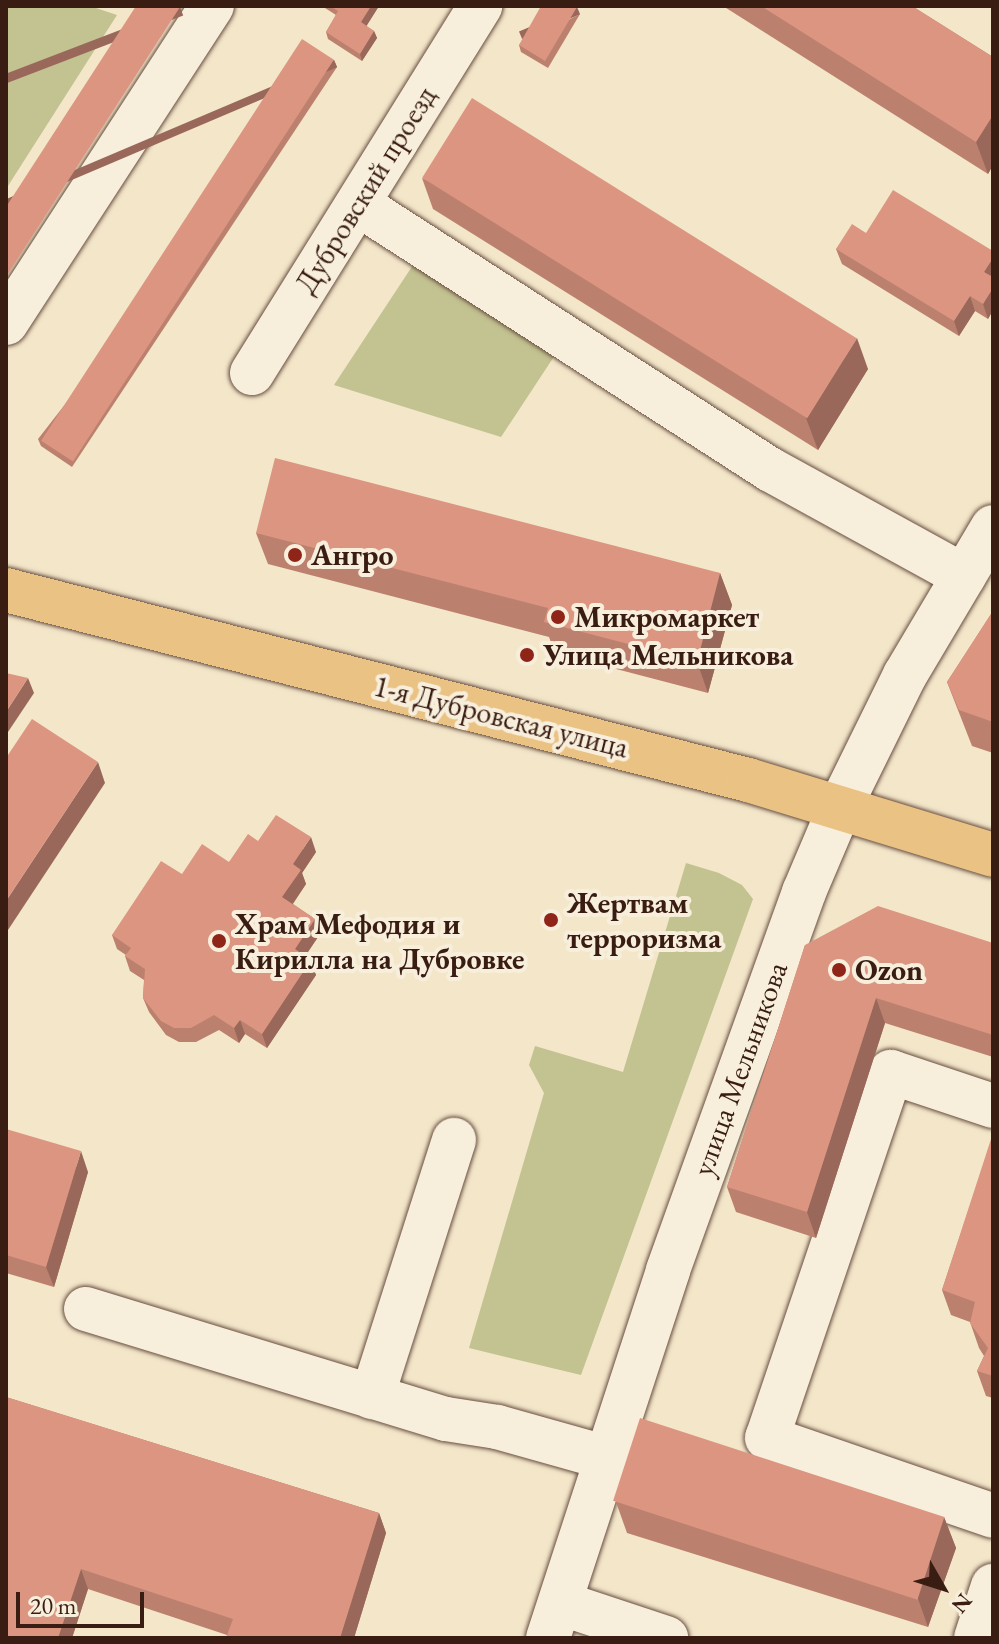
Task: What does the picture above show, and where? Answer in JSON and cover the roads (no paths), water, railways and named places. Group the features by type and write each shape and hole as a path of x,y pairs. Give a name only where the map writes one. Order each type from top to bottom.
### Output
{"main road":[{"name":"1-я Дубровская улица","path":"9,591 840,807 993,855"}],"street":[{"path":"6,323 212,6"},
{"name":"Дубровский проезд","path":"252,373 480,6"},
{"path":"358,204 771,470 964,576"},
{"name":"улица Мельникова","path":"554,1621 679,1240 804,892 840,807 905,675 993,527"},
{"path":"993,1106 891,1072 767,1438 993,1516"},
{"path":"372,1397 454,1140"},
{"path":"86,1309 372,1397 607,1458"},
{"path":"976,1638 993,1586"},
{"path":"554,1621 666,1638"}],"place":[{"name":"Ангро","path":"295,555"},
{"name":"Микромаркет","path":"558,617"},
{"name":"Улица Мельникова","path":"527,655"},
{"name":"Жертвам терроризма","path":"551,920"},
{"name":"Храм Мефодия и Кирилла на Дубровке","path":"219,941"},
{"name":"Ozon","path":"839,970"}]}
